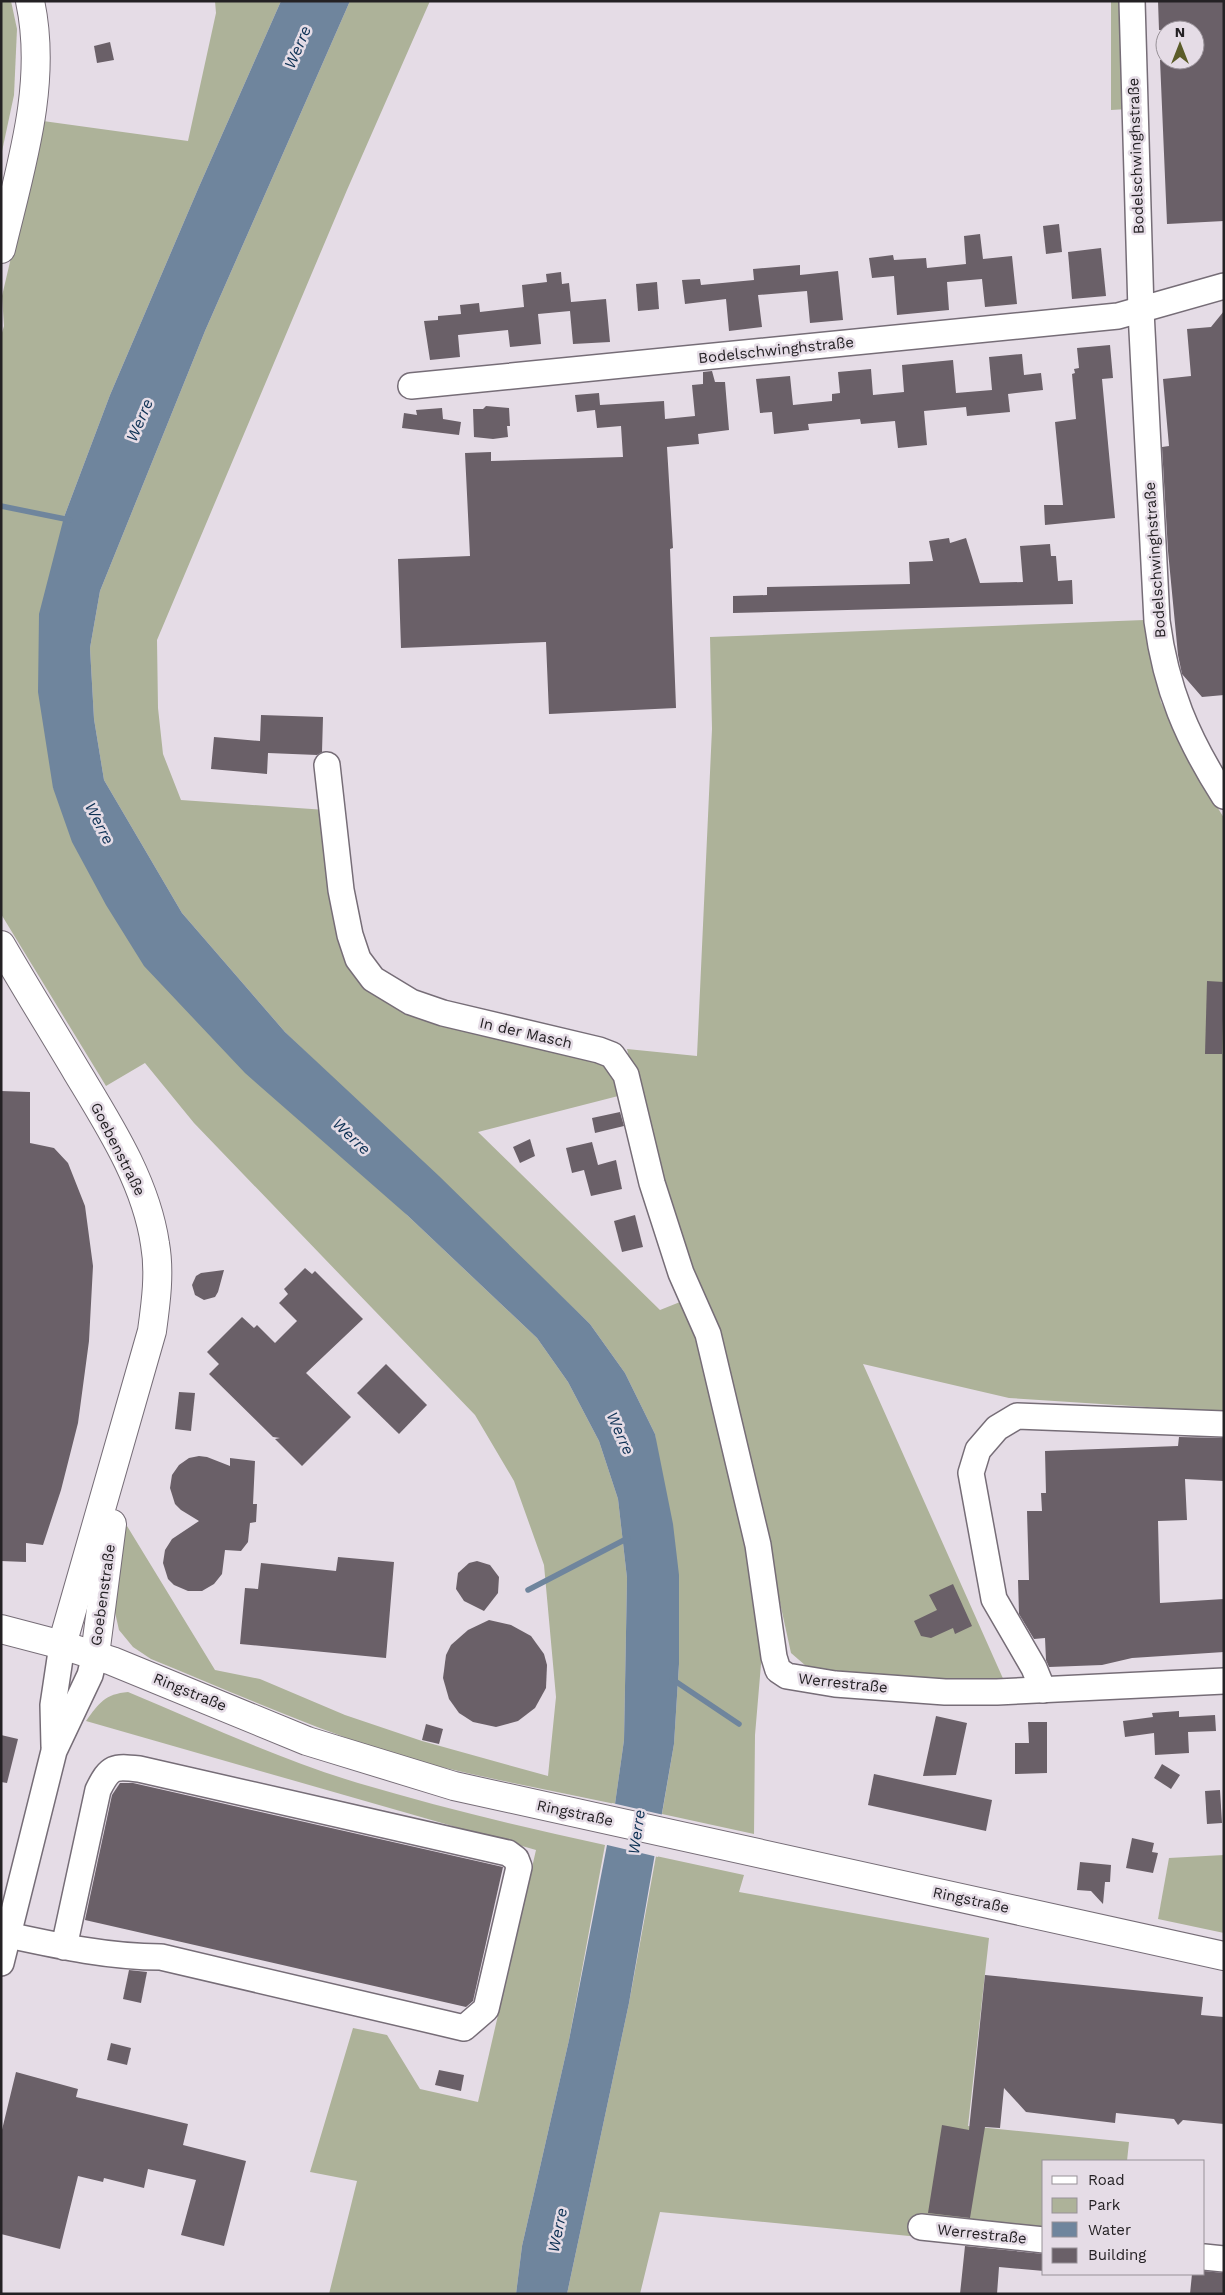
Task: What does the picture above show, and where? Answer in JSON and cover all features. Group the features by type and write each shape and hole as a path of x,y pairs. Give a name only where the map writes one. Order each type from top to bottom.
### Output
{"main road":[{"path":"1,249 33,101 36,43 30,1"},
{"name":"Goebenstraße","path":"1,946 98,1107 127,1160 150,1217 156,1245 156,1295 152,1331 125,1431 62,1645"},
{"name":"Goebenstraße","path":"95,1655 125,1431"},
{"name":"Ringstraße","path":"1,1628 95,1655 316,1744 454,1786 1224,1956"}],"street":[{"name":"Bodelschwinghstraße","path":"1132,1 1141,311 1157,621 1162,655 1170,686 1184,724 1202,762 1224,796"},
{"name":"Bodelschwinghstraße","path":"411,386 1118,316 1224,286"},
{"name":"In der Masch","path":"328,765 341,890 350,935 358,958 373,979 410,1002 443,1013 599,1050 616,1059 626,1075 652,1183 681,1273 708,1334"},
{"name":"Werrestraße","path":"708,1334 758,1546 774,1657 778,1670 787,1676 835,1684 945,1692 1043,1690 1224,1681"},
{"path":"1043,1690 1034,1668 994,1599 971,1473 978,1450 997,1428 1017,1416 1224,1424"},
{"name":"Goebenstraße","path":"54,1752 53,1705 62,1645"},
{"name":"Goebenstraße","path":"1,1963 54,1752 86,1682 95,1655"},
{"path":"8,1935 64,1947 132,1957 161,1957 464,2028 486,2009 519,1867 516,1859 508,1853 149,1771 117,1767 106,1773 98,1790 64,1947"},
{"name":"Werrestraße","path":"921,2227 1042,2240"},
{"path":"1205,2257 1224,2259"}],"green space":[{"path":"1,1 11,1 17,29 14,95 1,156"},
{"path":"215,1 281,1 110,395 64,517 53,788 407,1215 537,1338 568,1382 599,1441 618,1499 627,1578 624,1740 615,1804 409,1759 294,1718 151,1659 133,1647 119,1630 114,1608 119,1536 127,1526 215,1670 260,1679 345,1715 422,1741 548,1776 556,1697 544,1565 514,1481 475,1415 194,1123 145,1063 106,1086 1,914 1,336 4,326 2,296 43,121 188,141 216,13"},
{"path":"350,1 430,1 347,190 157,640 158,708 163,754 181,800 326,810 367,979 600,1056 626,1094 478,1132 660,1310 685,1300 710,1362 764,1629 755,1735 754,1834 662,1814 674,1744 679,1664 655,1434 625,1373 590,1324 285,1032 182,913 104,780 94,719 90,648 100,591 205,331"},
{"path":"1111,1 1142,1 1145,108 1111,110"},
{"path":"1144,620 1161,702 1200,779 1224,818 1224,1412 1009,1398 863,1364 1005,1683 943,1683 813,1672 791,1653 725,1351 694,1292 658,1185 627,1049 697,1056 712,729 710,637"},
{"path":"128,1692 213,1729 329,1774 481,1816 605,1845 569,2040 522,2246 516,2294 329,2294 357,2181 310,2172 353,2028 387,2035 420,2089 478,2102 536,1850 86,1721 103,1700"},
{"path":"1224,1855 1224,1933 1158,1919 1169,1858"},
{"path":"656,1856 744,1875 739,1892 989,1938 968,2126 1129,2142 1127,2160 1042,2160 1042,2249 660,2212 640,2294 567,2294 629,2003"}],"water":[{"name":"Werre","path":"281,1 350,1 205,331 100,591 90,648 94,719 104,780 182,913 285,1032 439,1176 590,1324 625,1373 655,1434 673,1524 679,1575 679,1664 674,1744 629,2003 567,2294 516,2294 522,2246 569,2040 615,1804 624,1740 627,1578 618,1499 599,1441 568,1382 537,1338 407,1215 245,1073 144,966 106,905 72,842 53,788 38,692 39,614 64,517 110,395"}],"pier":[{"path":"612,1803 664,1815 658,1857 603,1844"}],"building":[{"path":"1158,1 1224,1 1224,221 1167,224 1160,70 1205,70 1205,20 1159,20"},
{"path":"110,42 114,60 97,63 94,46"},
{"path":"1059,224 1062,252 1046,254 1043,226"},
{"path":"980,234 983,259 1012,256 1017,304 985,307 982,279 947,282 949,310 897,315 894,276 872,278 869,258 893,255 894,260 926,258 927,268 966,264 964,236"},
{"path":"1101,248 1106,296 1072,299 1068,252"},
{"path":"800,265 800,275 838,271 843,320 810,323 807,291 758,295 762,327 729,331 726,299 685,304 682,280 700,279 701,285 754,280 753,269"},
{"path":"561,272 562,284 569,283 571,302 606,299 610,342 573,344 570,311 538,314 541,344 510,347 508,330 458,335 460,357 430,360 424,321 438,320 438,316 461,314 460,305 479,303 480,312 524,307 522,285 547,282 546,274"},
{"path":"657,282 659,309 638,311 636,284"},
{"path":"1224,311 1224,695 1202,697 1182,674 1178,655 1168,551 1162,447 1169,446 1163,379 1191,376 1187,329 1211,327"},
{"path":"1110,345 1113,378 1102,379 1115,518 1045,525 1044,505 1063,505 1055,422 1076,419 1072,374 1075,373 1074,369 1079,368 1077,348"},
{"path":"1022,354 1024,375 1041,373 1043,390 1008,394 1010,412 967,416 966,407 924,411 927,445 898,448 895,421 861,424 860,419 808,424 809,430 774,434 772,412 760,413 756,379 790,376 793,405 832,401 832,394 840,393 838,372 871,369 873,395 904,392 902,365 953,360 956,393 992,390 989,357"},
{"path":"712,371 715,382 725,382 729,430 698,434 699,444 667,447 673,548 670,549 676,708 549,714 546,642 401,648 398,559 470,556 465,453 491,452 491,461 623,457 621,426 597,428 595,410 577,412 575,395 599,393 600,405 664,401 665,419 695,416 692,385 703,384 703,372"},
{"path":"486,406 509,408 510,426 507,426 508,437 493,439 474,437 473,409 483,409"},
{"path":"442,408 443,419 461,422 459,435 402,428 404,413 417,415 416,410"},
{"path":"949,538 950,543 966,538 980,583 1023,582 1020,546 1050,544 1051,556 1056,556 1058,581 1072,580 1073,604 733,613 733,596 767,595 767,587 910,584 909,562 933,561 929,541"},
{"path":"261,715 323,717 322,752 317,755 268,753 267,774 211,769 214,737 260,741"},
{"path":"1207,981 1224,982 1222,1054 1205,1054"},
{"path":"1,1091 30,1092 30,1143 54,1148 68,1163 85,1206 93,1266 89,1341 78,1423 61,1490 43,1545 26,1543 26,1562 1,1561"},
{"path":"620,1112 624,1126 595,1133 592,1118"},
{"path":"530,1139 535,1156 520,1163 513,1147"},
{"path":"592,1142 598,1165 616,1160 622,1189 591,1196 584,1170 572,1173 566,1148"},
{"path":"635,1215 643,1247 622,1252 614,1221"},
{"path":"305,1268 312,1274 315,1271 363,1319 306,1373 351,1417 302,1466 275,1439 280,1438 273,1437 209,1374 219,1364 207,1352 242,1317 254,1328 257,1325 275,1343 297,1321 279,1303 288,1294 284,1289"},
{"path":"224,1270 215,1297 204,1300 195,1295 192,1285 196,1276 201,1273"},
{"path":"386,1364 427,1405 399,1434 357,1393"},
{"path":"179,1392 195,1393 191,1431 175,1429"},
{"path":"1179,1437 1224,1438 1224,1481 1185,1479 1187,1520 1158,1521 1160,1603 1224,1599 1224,1652 1132,1658 1102,1665 1049,1667 1046,1660 1045,1638 1034,1639 1019,1614 1018,1580 1029,1580 1027,1511 1042,1511 1041,1493 1046,1493 1045,1451 1178,1446"},
{"path":"207,1457 230,1466 230,1458 255,1461 253,1504 257,1504 256,1522 250,1523 248,1542 241,1551 225,1550 222,1574 214,1584 202,1591 188,1591 174,1585 168,1579 163,1563 165,1550 172,1539 199,1521 175,1504 170,1488 172,1475 179,1465 189,1458"},
{"path":"338,1557 394,1562 386,1658 240,1644 245,1588 258,1589 261,1563 336,1571"},
{"path":"477,1561 490,1565 499,1577 498,1593 484,1611 464,1601 456,1589 458,1573 469,1563"},
{"path":"953,1584 972,1626 955,1634 953,1628 931,1638 921,1636 914,1621 937,1610 929,1595"},
{"path":"489,1620 511,1625 531,1636 544,1654 547,1665 546,1688 535,1708 518,1721 496,1727 473,1722 459,1713 449,1699 443,1678 446,1655 451,1645 468,1630"},
{"path":"1179,1711 1179,1717 1215,1715 1216,1731 1188,1732 1189,1753 1155,1755 1154,1733 1125,1737 1123,1721 1153,1717 1152,1713"},
{"path":"936,1716 967,1723 956,1775 923,1776"},
{"path":"1028,1722 1047,1722 1047,1773 1015,1774 1015,1743 1029,1743"},
{"path":"426,1724 443,1729 439,1744 422,1740"},
{"path":"1,1735 18,1739 7,1783 1,1782"},
{"path":"1162,1764 1180,1775 1171,1789 1154,1778"},
{"path":"874,1774 992,1800 986,1831 868,1805"},
{"path":"120,1783 133,1783 503,1867 473,2001 466,2007 85,1920 112,1795"},
{"path":"1220,1790 1222,1823 1207,1824 1205,1791"},
{"path":"1132,1838 1154,1843 1152,1852 1158,1853 1153,1873 1126,1868"},
{"path":"1080,1862 1111,1865 1110,1882 1105,1882 1103,1904 1091,1891 1077,1890"},
{"path":"129,1970 147,1972 141,2003 123,1999"},
{"path":"985,1975 1203,1997 1201,2015 1224,2017 1224,2124 1183,2120 1178,2125 1174,2119 1116,2113 1115,2123 1026,2112 1004,2088 1000,2128 985,2127 970,2218 928,2213 942,2125 969,2130"},
{"path":"111,2043 131,2048 127,2065 107,2060"},
{"path":"439,2070 464,2075 461,2091 435,2085"},
{"path":"16,2072 78,2089 76,2097 188,2124 183,2145 246,2161 224,2246 181,2235 196,2180 148,2169 144,2188 104,2178 103,2182 78,2176 60,2249 1,2234 1,2134"},
{"path":"965,2246 1042,2254 1042,2271 999,2267 997,2294 960,2294"},
{"path":"1205,2271 1224,2273 1224,2294 1190,2294 1192,2275 1205,2275"}],"waterway":[{"path":"1,506 70,520"},
{"path":"528,1590 628,1538"},
{"path":"672,1679 739,1724"}]}
